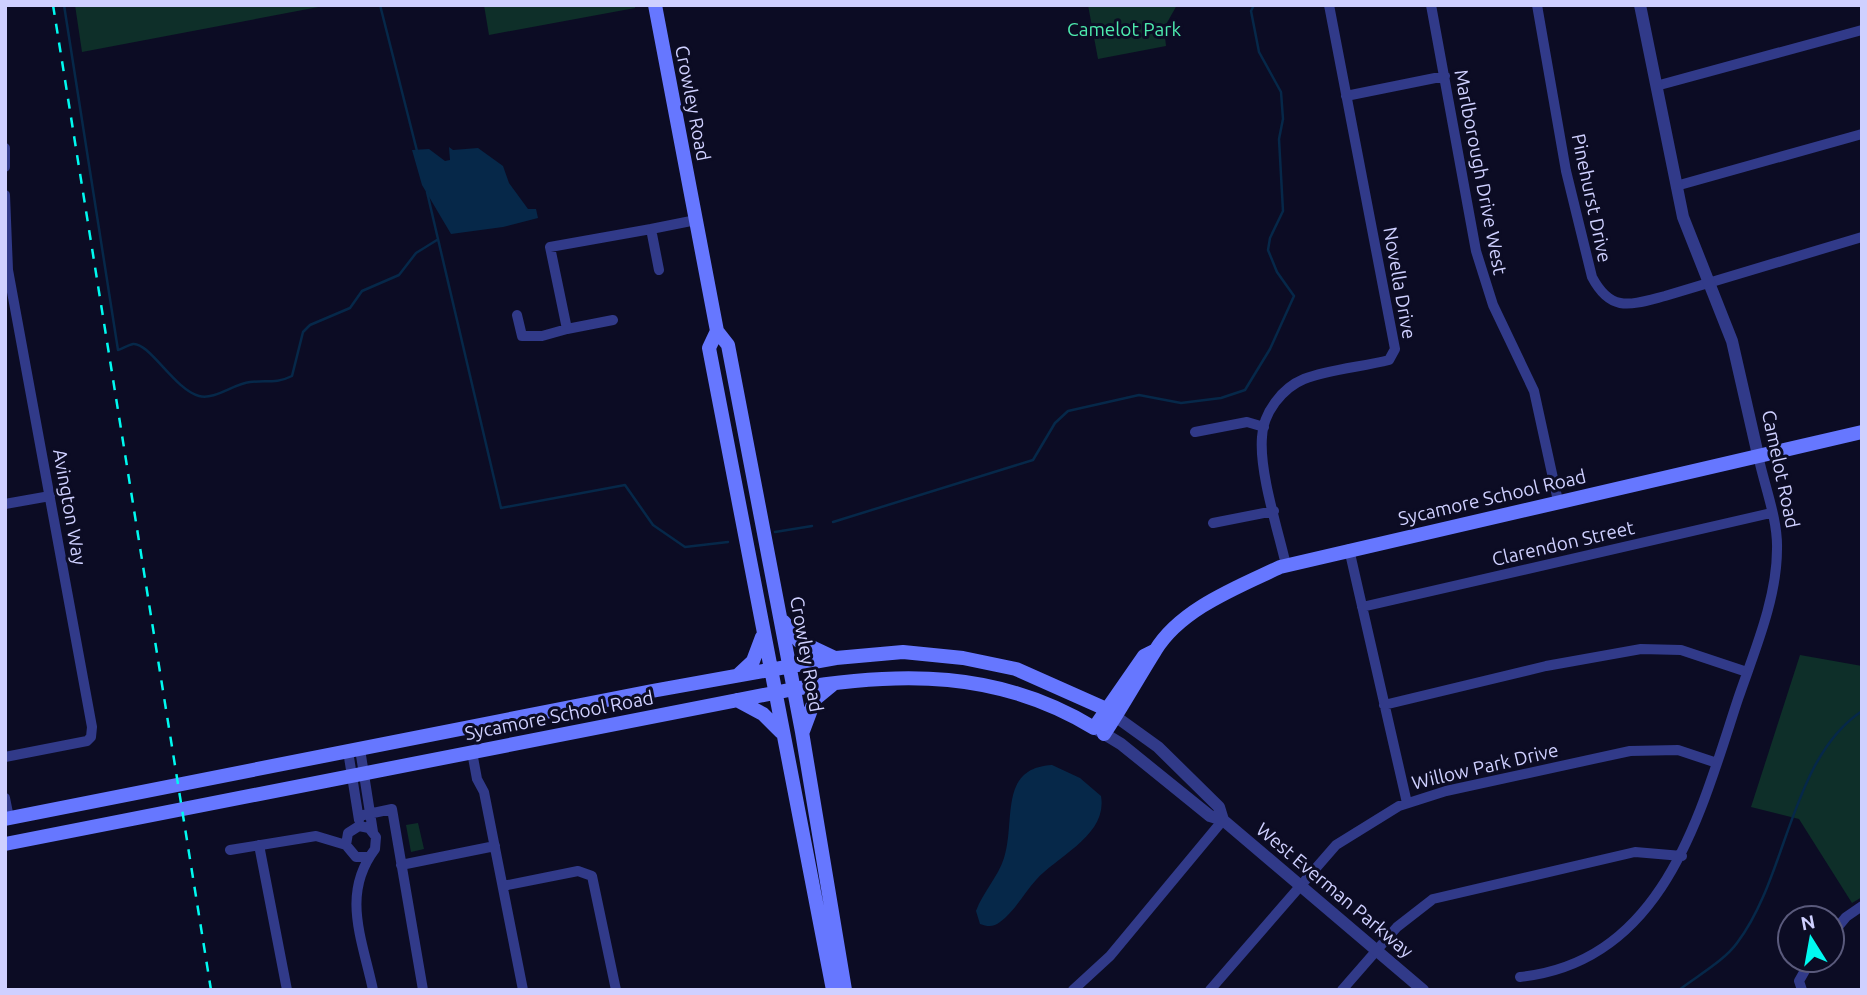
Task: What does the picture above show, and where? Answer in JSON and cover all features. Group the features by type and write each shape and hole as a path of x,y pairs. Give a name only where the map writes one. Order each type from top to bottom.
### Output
{"main road":[{"name":"Crowley Road","path":"655,5 717,331 727,345 781,617 845,990"},
{"name":"Crowley Road","path":"717,331 709,348 832,990"},
{"name":"Sycamore School Road","path":"5,844 837,681 886,676 924,676 986,686 1041,702 1099,731 1144,656 1154,651 1196,612 1240,586 1286,565 1862,432"},
{"path":"781,617 799,641 836,659"},
{"path":"736,676 753,661 763,635"},
{"name":"Sycamore School Road","path":"7,819 736,676 836,659 904,652 968,659 1016,669 1049,681 1111,712"},
{"path":"924,676 956,668 968,659 973,673 986,686"},
{"path":"802,732 815,699 837,681"},
{"path":"737,700 763,714 781,732"},
{"path":"585,705 590,729"},
{"path":"812,885 821,897 832,951 841,967"}],"street":[{"name":"Novella Drive","path":"1286,565 1261,437 1264,427 1283,391 1304,379 1389,360 1395,349 1329,5"},
{"name":"Marlborough Drive West","path":"1431,5 1476,251 1493,305 1534,391 1558,501"},
{"name":"Pinehurst Drive","path":"1536,5 1566,171 1592,277 1599,290 1620,305 1632,305 1862,237"},
{"name":"Camelot Road","path":"1520,977 1566,969 1599,949 1650,904 1682,856 1717,763 1773,584 1777,549 1738,360 1708,283 1676,186 1640,5"},
{"path":"1656,86 1862,30"},
{"path":"1346,96 1445,76"},
{"path":"1676,186 1862,134"},
{"path":"5,148 5,167"},
{"name":"Avington Way","path":"5,195 8,271 91,737 77,744 5,757"},
{"path":"567,329 550,247 696,220"},
{"path":"651,229 659,270"},
{"path":"517,315 522,336 542,336 613,320"},
{"path":"1195,432 1247,422 1264,427"},
{"path":"5,504 50,496"},
{"path":"1213,523 1274,511"},
{"name":"Clarendon Street","path":"1362,607 1771,513"},
{"path":"1349,549 1406,803"},
{"path":"1384,705 1546,666 1641,649 1681,650 1747,672"},
{"name":"West Everman Parkway","path":"1111,712 1158,747 1219,807 1223,820"},
{"name":"West Everman Parkway","path":"1099,731 1210,816 1223,820 1423,990"},
{"path":"354,750 377,843 367,856 356,887 356,909 373,990"},
{"name":"Willow Park Drive","path":"1210,990 1300,885 1345,839 1406,803 1446,791 1630,751 1678,750 1717,763"},
{"path":"472,752 477,779 484,792 523,990"},
{"path":"359,774 359,821"},
{"path":"5,798 7,819"},
{"path":"367,856 351,854 346,845 348,833 359,821 371,814 392,809 423,990"},
{"path":"1073,990 1110,956 1223,820"},
{"path":"359,821 373,832"},
{"path":"230,850 316,836 346,845"},
{"path":"259,845 287,990"},
{"path":"401,865 495,846"},
{"path":"1342,990 1376,950 1421,906 1450,893 1635,852 1682,856"},
{"path":"503,886 578,871 592,876 615,990"},
{"path":"1846,917 1862,906"},
{"path":"1802,990 1799,981 1803,974"}],"green space":[{"path":"75,5 329,5 82,52"},
{"path":"484,5 635,5 635,8 489,35"},
{"name":"Camelot Park","path":"1088,5 1177,5 1164,28 1166,46 1098,59"},
{"path":"1800,655 1862,666 1862,897 1852,903 1799,819 1751,807"},
{"path":"418,823 424,849 411,852 406,825"}],"water":[{"path":"449,147 453,150 478,148 503,166 509,183 528,209 536,209 538,218 503,227 451,234 422,185 412,150 429,149 445,161 450,160"},
{"path":"1052,765 1080,778 1101,796 1101,810 1097,822 1079,844 1036,880 1005,918 993,926 980,924 976,911 1004,858 1016,786 1023,776 1035,768"}],"waterway":[{"path":"64,5 118,350 133,344 139,345 181,385 190,392 205,397 250,382 276,381 292,376 303,332 310,325 350,308 362,291 399,275 416,253 437,240"},
{"path":"380,5 417,151"},
{"path":"833,522 1033,460 1055,423 1068,411 1139,395 1181,403 1221,398 1245,390 1270,349 1294,296 1277,272 1268,250 1270,238 1283,211 1279,139 1283,119 1281,92 1259,52 1251,11 1254,5"},
{"path":"427,192 501,508 625,485 653,525 685,547 728,542"},
{"path":"775,532 812,526"},
{"path":"1679,990 1718,962 1737,943 1754,916 1768,885 1804,788 1819,758 1838,732 1862,711"}],"railway":[{"path":"53,5 211,990"}]}
